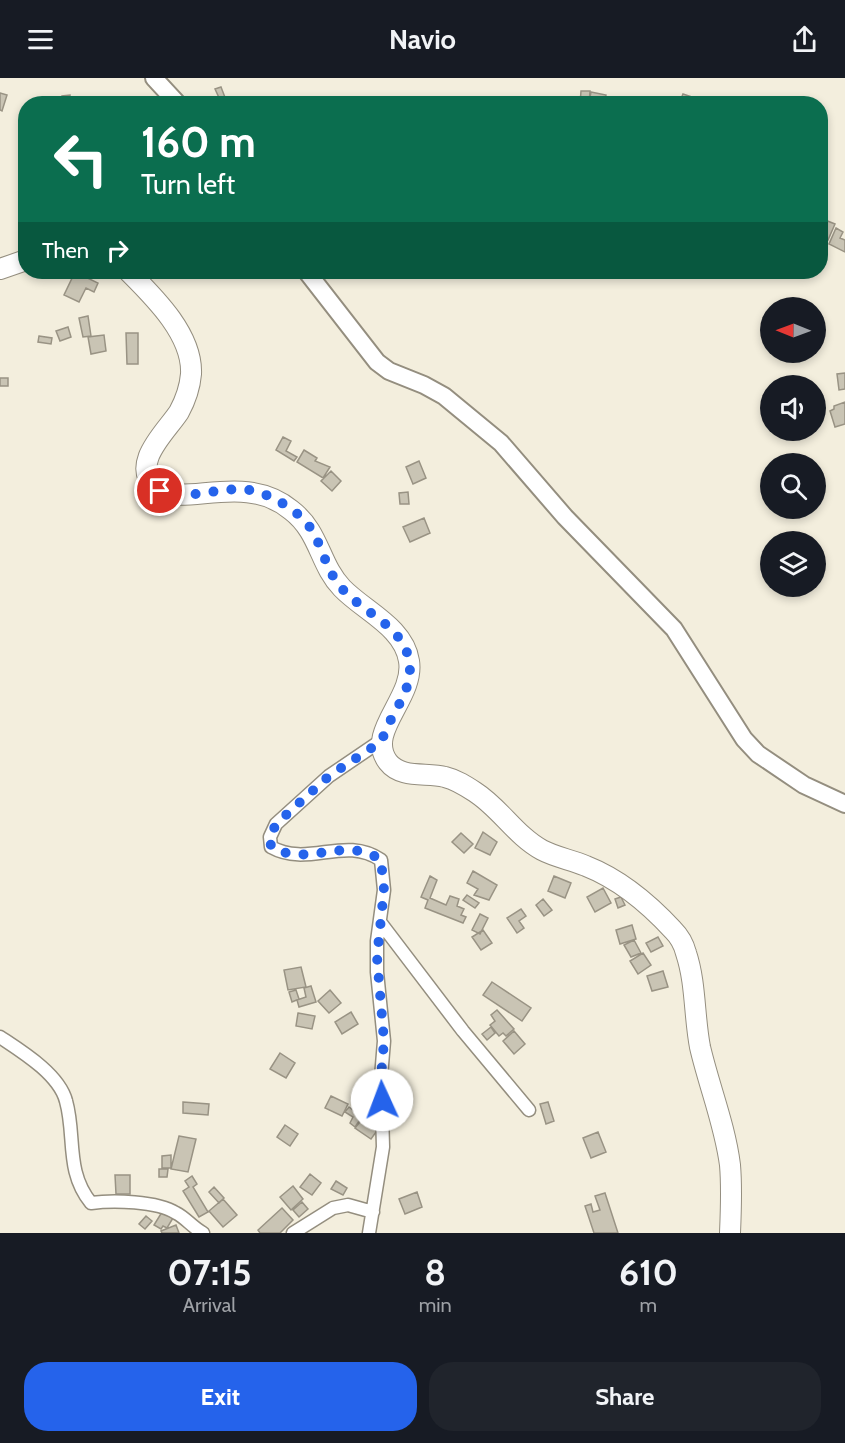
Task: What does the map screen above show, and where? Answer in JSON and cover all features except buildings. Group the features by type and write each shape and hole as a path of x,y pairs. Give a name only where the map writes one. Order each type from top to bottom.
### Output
{"main road":[{"path":"154,78 171,96"},
{"path":"0,269 18,263"},
{"path":"135,279 175,326 189,355 191,373 180,411 152,446 147,472 152,484 160,491 171,495 234,490 254,491 287,506 304,520 312,530 339,586 393,631 402,642 409,661 409,679 402,701 386,726 382,741 389,763 397,770 458,781 486,799 508,822 541,849 586,866 622,885 676,932 685,950 690,970 701,1049 729,1163 730,1233"},
{"path":"312,279 377,362 389,371 444,396 501,442 572,525 674,629 744,739 758,754 804,785 845,804"}],"street":[{"path":"369,1233 384,1147 381,1077 384,1041 377,972 384,890 381,860 368,851 351,848 298,856 281,853 271,847 270,837 276,824 329,776 382,741"},
{"path":"380,922 463,1031 530,1110"},
{"path":"0,1037 32,1058 49,1075 66,1099 77,1178 91,1203 106,1201 160,1207 176,1213 202,1233"},
{"path":"293,1233 333,1208 348,1204 373,1212"}],"route":[{"path":"160,491 171,495 183,495 215,491 254,491 287,506 312,530 328,568 339,586 393,631 402,642 409,661 409,679 402,701 386,726 382,741 329,776 276,824 270,837 271,847 281,853 298,856 351,848 368,851 381,860 384,890 377,941 377,972 384,1041 382,1100"}]}
